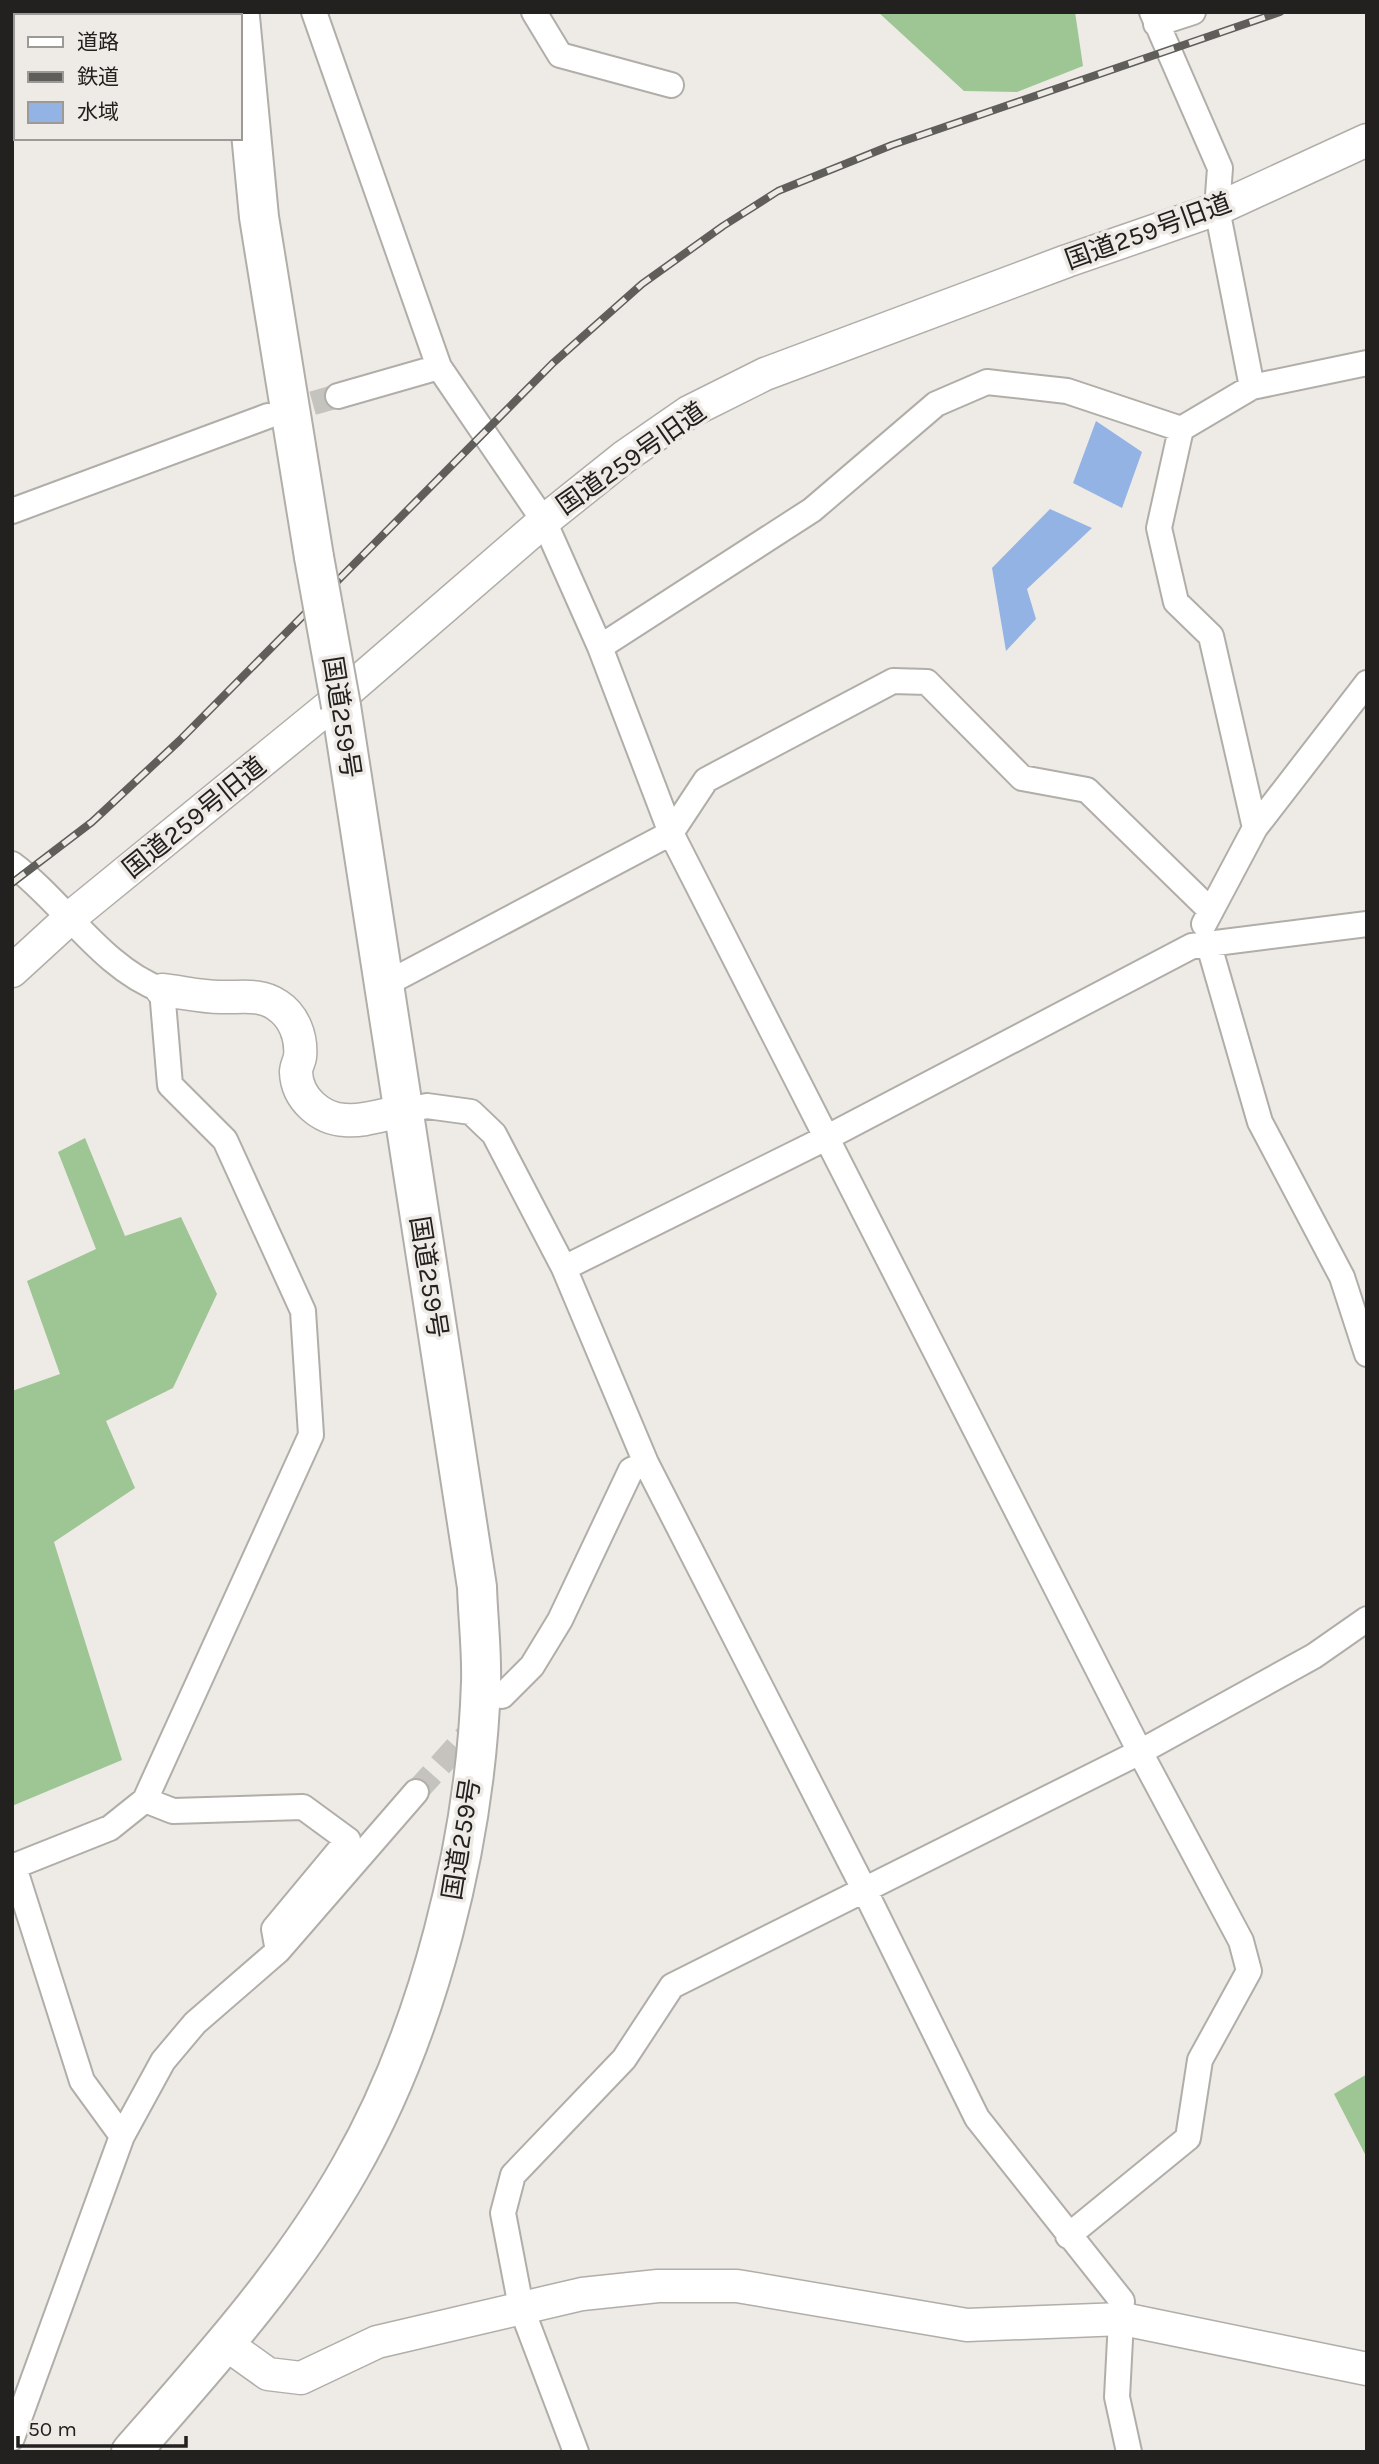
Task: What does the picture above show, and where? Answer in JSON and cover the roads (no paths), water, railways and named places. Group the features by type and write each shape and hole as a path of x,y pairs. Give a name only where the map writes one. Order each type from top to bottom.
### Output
{"highway":[{"name":"国道259号","path":"131,2452 226,2344 292,2257 351,2167 412,2037 452,1901 473,1768 481,1682 477,1587 381,982 341,706 314,558 259,217 242,36"}],"street":[{"path":"314,12 439,367 544,521 600,647 671,833 1140,1752 1241,1941 1249,1971 1200,2060 1188,2138 1068,2236"},
{"path":"534,12 560,55 671,85"},
{"path":"1193,12 1154,18 1220,168 1217,209 1252,387"},
{"name":"国道259号旧道","path":"12,971 71,917 337,700 544,521 624,457 689,412 765,374 1066,261 1217,209 1367,140"},
{"path":"1255,828 1211,636 1176,602 1159,528 1181,429 1252,387 1367,363"},
{"path":"338,396 439,367"},
{"path":"600,647 812,510 936,404 987,382 1067,391 1181,429"},
{"path":"12,511 268,416"},
{"path":"381,982 400,977 671,833 706,780 893,681 927,682 1022,778 1087,790 1211,911"},
{"path":"1367,683 1255,828 1211,911 1200,944 1260,1122 1342,1277 1367,1354"},
{"path":"12,864 140,982 162,990 219,997 250,996 279,1006 299,1034 300,1055 296,1072 301,1091 312,1107 327,1117 347,1121 427,1106 471,1112 494,1134 564,1268 646,1463 864,1889 976,2118 1122,2301 1117,2398 1129,2452"},
{"path":"564,1268 826,1139 1200,944 1367,924"},
{"path":"122,2136 82,2081 13,1867 110,1828 145,1800 312,1435 303,1311 225,1140 170,1085 162,990"},
{"path":"502,1696 532,1666 560,1620 631,1471 646,1463"},
{"path":"576,2452 521,2307 503,2213 513,2175 624,2059 672,1986 1140,1752 1314,1656 1367,1619"},
{"path":"12,2438 122,2136 163,2061 195,2023 278,1951 416,1792"},
{"path":"145,1800 173,1811 303,1807 348,1840 274,1929 278,1951"},
{"path":"226,2344 268,2374 301,2378 377,2342 582,2294 658,2286 737,2286 967,2325 1123,2319 1367,2368"}],"water":[{"path":"1096,421 1142,452 1122,508 1073,483"},
{"path":"1050,509 1092,528 1027,589 1036,619 1006,651 992,568"}],"tunnel":[{"path":"278,413 338,396"},
{"path":"416,1792 479,1722"}],"railway":[{"path":"12,883 92,822 179,741 553,363 642,284 723,226 778,191 892,145 1280,12"}]}
